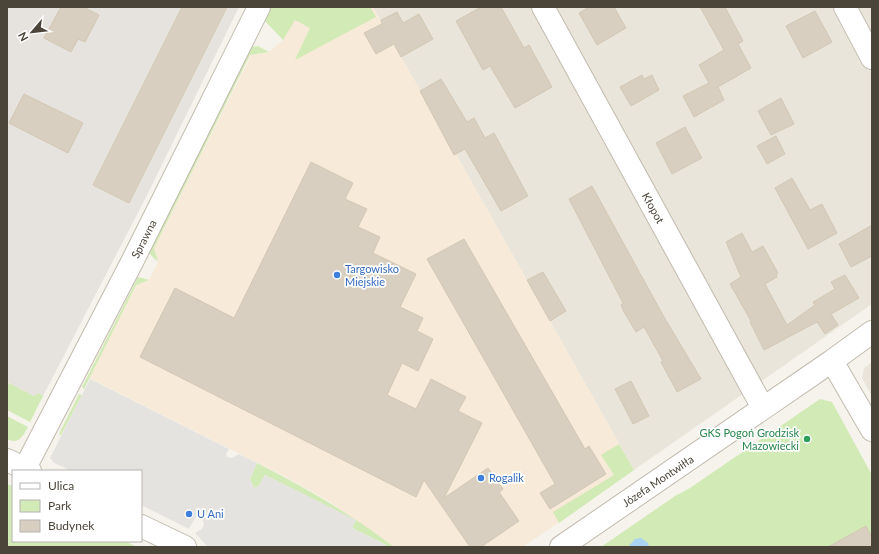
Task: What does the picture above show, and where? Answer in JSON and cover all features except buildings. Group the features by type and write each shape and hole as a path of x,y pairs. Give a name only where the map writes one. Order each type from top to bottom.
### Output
{"street":[{"name":"Sprawna","path":"21,466 133,260 259,7"},
{"name":"Kłopot","path":"543,7 763,408"},
{"path":"845,7 872,58"},
{"name":"Józefa Montwiłła","path":"561,547 872,332"},
{"path":"832,361 872,430"},
{"path":"142,526 175,541 184,547"}],"shaded area":[{"path":"7,7 239,7 146,197 43,396 39,393 34,396 7,382"},
{"name":"Targowisko Miejskie","path":"274,7 373,7 634,470 523,547 394,547 330,502 288,478 89,378 136,285 149,280 158,262 154,248 251,55 269,52 283,40 271,14"},
{"path":"373,7 872,7 872,304 634,470"},
{"path":"872,362 872,396 862,378 864,368"},
{"path":"90,379 229,449 226,454 227,457 232,458 239,454 257,463 250,479 254,488 259,486 265,475 356,520 352,528 386,545 386,547 208,547 195,533 202,529 204,524 202,518 198,515 189,529 142,506 142,470 69,470 54,463 50,458"}],"green space":[{"path":"266,7 370,7 376,17 295,60 310,28 295,20 283,40 265,21"},
{"path":"258,46 269,52 250,55 154,248 158,262 149,253 252,47"},
{"path":"138,277 149,280 136,285 84,389 82,387"},
{"path":"9,383 34,396 39,393 43,396 30,422 7,410 7,387"},
{"path":"79,394 82,395 61,435 59,434"},
{"name":"GKS Pogoń Grodzisk Mazowiecki","path":"820,399 832,402 872,475 872,547 601,547 675,496 690,488"},
{"path":"7,416 28,427 20,439 11,441 7,439"},
{"path":"619,444 634,470 559,523 553,512 614,475 601,455"},
{"path":"257,463 327,502 361,523 394,547 386,547 386,545 352,528 355,520 265,475 259,486 254,488 250,479"},
{"path":"7,484 12,486 12,542 127,542 137,547 7,547"}],"water":[{"path":"641,538 648,543 649,547 628,547 635,539"}],"place":[{"name":"Targowisko Miejskie","path":"337,275"},
{"name":"GKS Pogoń Grodzisk Mazowiecki","path":"807,439"},
{"name":"Rogalik","path":"481,478"},
{"name":"U Ani","path":"189,514"}]}
